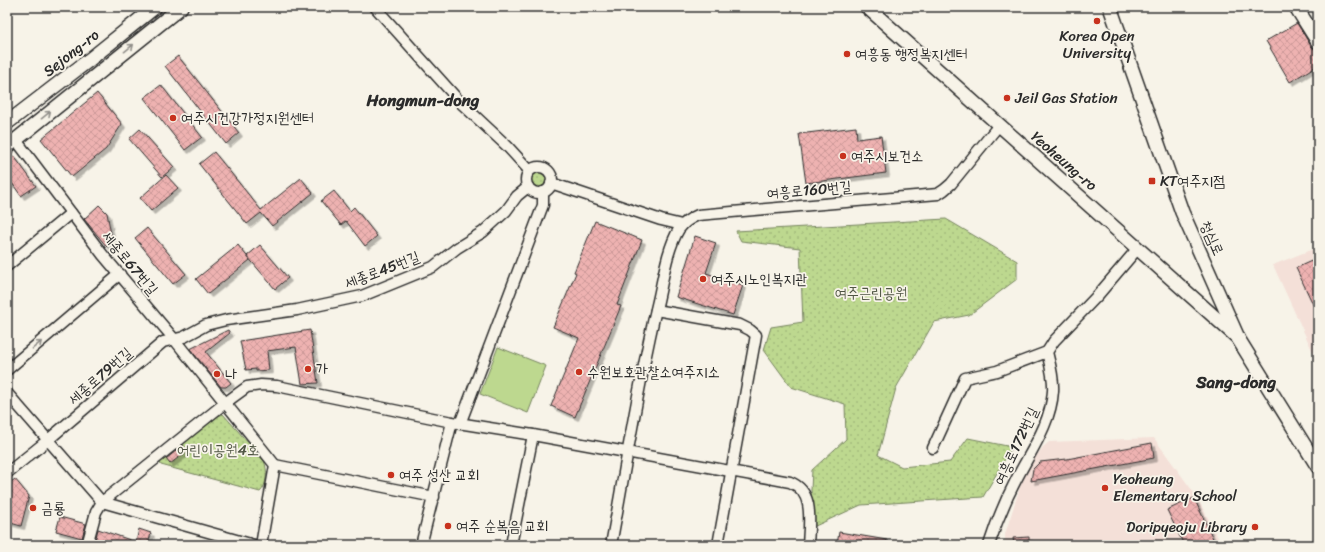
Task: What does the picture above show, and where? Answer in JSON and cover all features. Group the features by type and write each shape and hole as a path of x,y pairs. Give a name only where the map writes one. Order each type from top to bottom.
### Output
{"street":[{"name":"Sejong-ro","path":"7,123 89,60 154,7"},
{"path":"7,128 11,143 181,7"},
{"path":"375,7 461,103 507,146 529,170"},
{"name":"Yeoheung-ro","path":"867,7 1240,340"},
{"name":"청심로","path":"1110,7 1182,212 1240,340 1318,467"},
{"path":"1296,7 1318,42"},
{"path":"89,60 99,72"},
{"name":"여흥로160번길","path":"682,225 698,215 938,194 951,184 999,125"},
{"name":"세종로67번길","path":"11,143 71,213 103,255 174,339 275,465"},
{"path":"537,167 545,168 551,175 551,183 547,190 543,192 534,192 528,187 525,178 529,170 537,167"},
{"path":"551,183 661,220 682,225 668,257 647,347 611,545"},
{"name":"세종로45번길","path":"174,339 184,336 206,325 226,320 297,310 362,296 433,266 457,248 483,232 506,211 517,196 528,187"},
{"path":"421,545 456,423 543,205 543,192"},
{"path":"7,266 71,213"},
{"path":"932,448 965,378 997,371 1047,352 1054,341 1098,295 1138,248"},
{"path":"7,370 120,274"},
{"path":"656,310 740,325 756,335 718,545"},
{"name":"세종로79번길","path":"7,473 163,342 174,339"},
{"name":"여흥로172번길","path":"989,545 1016,481 1036,443 1050,409 1053,390 1047,352"},
{"path":"87,545 96,512 102,502 225,403 247,387 260,385 277,386 456,423 532,435 790,482 805,493 810,516 808,545"},
{"path":"7,393 102,502 254,545"},
{"path":"510,545 532,435"},
{"path":"261,545 275,465 434,497"}],"shaded area":[{"path":"1318,247 1318,363 1273,265"},
{"name":"Yeoheung Elementary School","path":"1154,438 1197,497 1222,545 1005,545 1005,534 1023,478 1031,463 1043,447 1049,442"}],"green space":[{"path":"539,171 545,174 548,180 545,186 539,189 533,186 530,180 533,174"},
{"name":"여주근린공원","path":"946,219 1017,261 1017,279 969,315 934,322 896,388 878,455 902,467 950,462 968,438 1012,447 983,497 861,505 813,527 811,490 812,470 846,439 845,404 791,387 764,350 771,327 803,322 800,248 741,241 736,231"},
{"path":"498,347 546,366 528,413 480,394"},
{"name":"어린이공원4호","path":"223,414 264,461 266,477 264,486 260,492 161,465 161,460 213,418"}],"building":[{"path":"1297,23 1311,46 1316,49 1318,53 1318,65 1290,82 1266,41"},
{"path":"178,56 239,133 226,144 165,66"},
{"name":"여주시건강가정지원센터","path":"161,85 202,137 185,150 144,98"},
{"path":"97,93 122,124 106,149 72,177 41,139"},
{"name":"여주시보건소","path":"856,127 857,139 881,136 886,173 806,183 799,134"},
{"path":"140,129 174,167 162,177 129,139"},
{"path":"214,152 261,210 301,178 313,193 272,226 261,213 247,224 199,164"},
{"path":"14,156 36,186 21,196 12,183 7,187 7,161"},
{"path":"166,175 178,188 151,211 140,198"},
{"path":"334,191 350,211 354,207 377,236 365,246 346,221 341,225 321,201"},
{"path":"99,205 107,213 113,242 107,247 84,219"},
{"path":"595,221 642,240 617,305 621,306 575,417 551,406 579,338 553,327 576,273 574,272"},
{"path":"147,228 186,274 173,284 135,238"},
{"name":"여주시노인복지관","path":"695,236 716,243 706,273 743,285 733,315 676,297"},
{"path":"238,245 250,260 208,294 196,279"},
{"path":"260,245 288,278 275,289 247,256"},
{"path":"1318,258 1318,315 1296,268"},
{"path":"228,330 230,333 206,352 231,383 226,387 221,387 190,349"},
{"name":"가","path":"310,330 318,383 302,384 296,347 267,351 269,370 246,370 240,341"},
{"path":"1152,443 1154,458 1031,481 1033,469 1040,462 1067,459"},
{"path":"183,445 187,451 170,464 166,459"},
{"path":"15,479 29,496 21,526 7,522 7,485"},
{"path":"1194,498 1216,545 1184,545 1167,510"},
{"path":"60,517 86,524 82,538 56,531"},
{"path":"98,529 136,542 139,529 151,533 148,545 106,545 95,541"},
{"path":"839,532 887,540 887,545 837,545"},
{"path":"1029,537 1029,545 1014,545 1013,538"}],"place":[{"name":"Korea Open University","path":"1097,21"},
{"name":"여흥동 행정복지센터","path":"847,54"},
{"name":"Jeil Gas Station","path":"1007,98"},
{"name":"여주시건강가정지원센터","path":"173,118"},
{"name":"여주시보건소","path":"843,156"},
{"name":"KT여주지점","path":"1152,181"},
{"name":"여주시노인복지관","path":"703,279"},
{"name":"가","path":"308,369"},
{"name":"수원보호관찰소여주지소","path":"579,372"},
{"name":"나","path":"217,374"},
{"name":"여주 성산 교회","path":"391,475"},
{"name":"Yeoheung Elementary School","path":"1105,488"},
{"name":"금룡","path":"33,508"},
{"name":"여주 순복음 교회","path":"448,526"},
{"name":"Doripyeoju Library","path":"1255,527"}],"district":[{"name":"Hongmun-dong","path":"423,100"},
{"name":"Sang-dong","path":"1236,382"}]}
